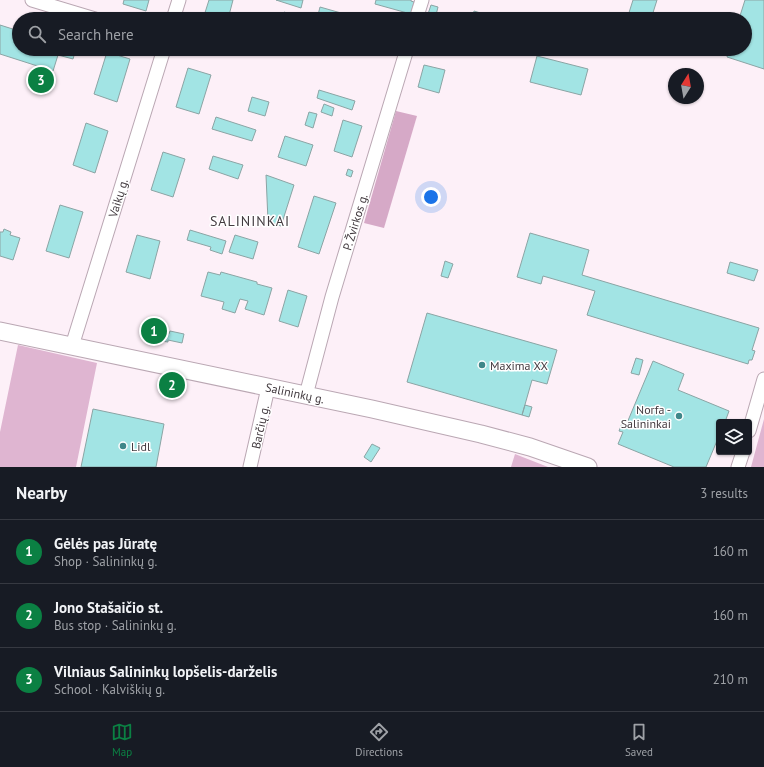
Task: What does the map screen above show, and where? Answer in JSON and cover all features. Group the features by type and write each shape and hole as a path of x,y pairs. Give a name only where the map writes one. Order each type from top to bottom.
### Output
{"main road":[{"name":"Salininkų g.","path":"0,331 306,395 481,434 530,447 588,467"}],"street":[{"path":"32,0 72,12"},
{"path":"175,12 179,0"},
{"path":"418,12 422,0"},
{"name":"Vaikų g.","path":"72,346 162,56"},
{"name":"P. Žvirkos g.","path":"306,395 332,297 405,56"},
{"path":"752,421 764,379"},
{"name":"Barčių g.","path":"250,467 268,388"},
{"path":"738,467 742,455"}],"shaded area":[{"path":"396,111 417,116 384,228 364,223"},
{"path":"18,345 97,363 76,467 0,467 0,432"},
{"path":"764,419 764,467 751,467"},
{"path":"515,454 548,467 511,467"}],"building":[{"path":"124,0 149,0 146,11 123,4"},
{"path":"209,0 233,0 230,12 205,12"},
{"path":"276,0 303,0 301,8"},
{"path":"376,0 411,0 414,2 412,12 404,12 375,4"},
{"path":"633,0 657,0 653,12 629,12"},
{"path":"745,0 764,0 764,69 727,57 752,56 752,12 741,12"},
{"path":"431,5 438,7 437,12 429,12"},
{"path":"320,7 338,12 319,12"},
{"path":"0,25 12,29 12,56 58,56 53,71 0,54"},
{"path":"62,56 74,56 73,59"},
{"path":"106,56 120,56 130,59 117,102 94,94"},
{"path":"537,56 588,69 581,95 530,82"},
{"path":"424,65 445,70 439,93 418,87"},
{"path":"188,68 211,75 199,114 176,107"},
{"path":"319,90 355,101 352,110 317,98"},
{"path":"252,97 269,102 265,116 248,111"},
{"path":"324,104 334,108 332,116 321,112"},
{"path":"309,112 317,114 313,128 305,125"},
{"path":"216,117 256,130 252,141 212,129"},
{"path":"343,120 362,126 352,157 334,151"},
{"path":"86,123 108,131 95,173 73,165"},
{"path":"285,136 313,145 306,166 278,157"},
{"path":"163,152 185,159 173,197 151,190"},
{"path":"213,156 243,165 238,179 209,169"},
{"path":"348,169 353,171 351,177 346,175"},
{"path":"266,175 294,185 281,226 268,221"},
{"path":"314,196 336,203 319,254 298,247"},
{"path":"60,205 83,212 69,258 46,251"},
{"path":"4,229 11,232 10,235 20,238 13,260 0,256 0,232 3,232"},
{"path":"190,230 226,241 222,254 210,250 211,247 187,240"},
{"path":"530,233 589,250 582,275 759,328 752,350 755,351 752,360 749,360 748,364 587,315 595,291 543,276 541,284 517,277"},
{"path":"137,235 160,241 150,279 126,272"},
{"path":"235,235 258,242 253,259 229,252"},
{"path":"445,261 453,264 448,278 441,276"},
{"path":"730,262 758,270 754,281 727,273"},
{"path":"208,272 220,275 221,272 257,282 257,284 272,288 264,315 245,309 248,301 240,299 235,313 222,309 224,302 201,296"},
{"path":"288,290 307,296 298,327 279,321"},
{"name":"Maxima XX","path":"427,313 557,350 547,384 532,380 522,415 407,382"},
{"path":"147,319 165,323 163,332 169,334 170,331 184,334 182,343 168,340 168,342 161,341 162,338 143,334"},
{"path":"636,358 643,360 639,375 631,373"},
{"name":"Norfa - Salininkai","path":"653,361 684,374 678,390 729,411 726,419 716,419 716,443 706,467 674,467 618,444 623,432 619,431 623,421 627,423"},
{"path":"525,405 532,407 529,417 522,415"},
{"name":"Lidl","path":"93,409 164,424 156,467 81,467"},
{"path":"372,444 380,448 371,462 364,457"}],"place":[{"name":"Vilniaus Salininkų lopšelis-darželis","path":"41,80"},
{"name":"Gėlės pas Jūratę","path":"154,331"},
{"name":"Maxima XX","path":"482,365"},
{"name":"Jono Stašaičio st.","path":"172,385"},
{"name":"Norfa - Salininkai","path":"679,416"},
{"name":"Lidl","path":"123,446"}],"district":[{"name":"SALININKAI","path":"250,221"}]}
